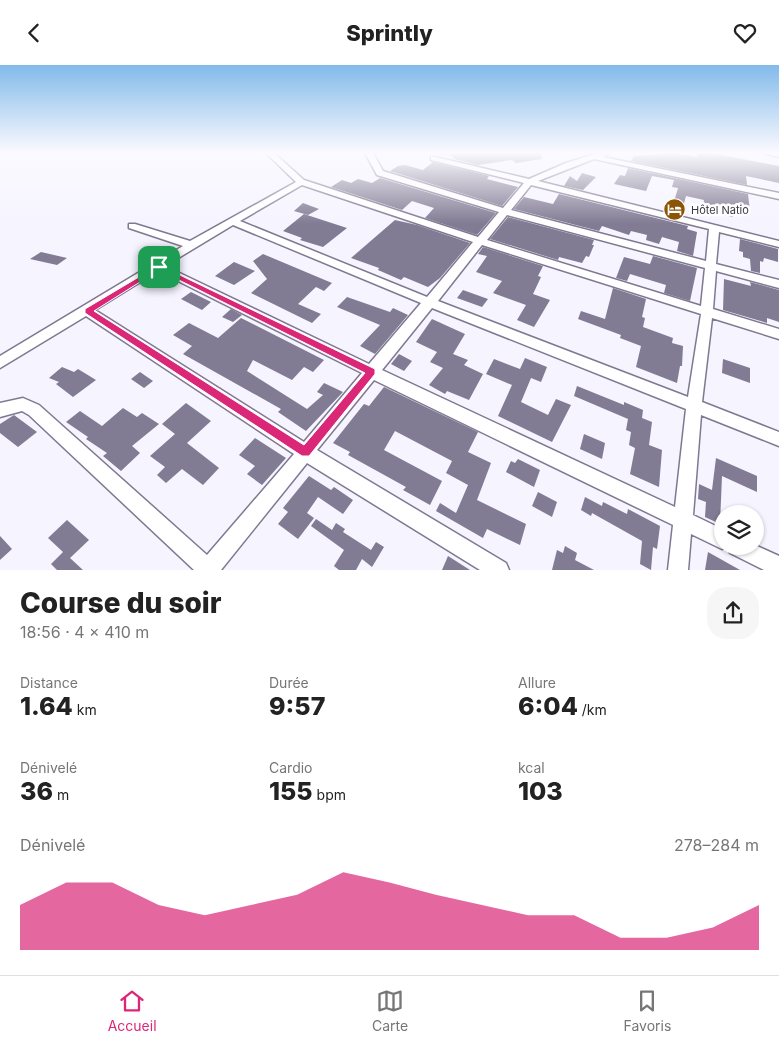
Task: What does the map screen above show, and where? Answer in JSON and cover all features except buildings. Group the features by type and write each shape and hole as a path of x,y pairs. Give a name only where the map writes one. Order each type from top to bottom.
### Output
{"street":[{"path":"294,177 301,183 479,241 779,334"},
{"path":"392,177 504,211 779,284"},
{"path":"507,177 779,243"},
{"path":"0,410 23,404 34,410 208,570 528,182 542,177"},
{"path":"687,177 779,196"},
{"path":"0,363 88,311 191,245 301,183"},
{"path":"233,221 429,302 779,439"},
{"path":"132,226 191,245"},
{"path":"678,570 694,405 707,311 714,227"},
{"path":"159,267 372,372 714,535"},
{"path":"88,311 305,452 499,570"},
{"path":"755,555 779,567"}],"place":[{"name":"Hôtel Natio","path":"675,210"}],"route":[{"path":"159,267 265,319 372,372 305,452 167,360 88,311 159,267"}]}
